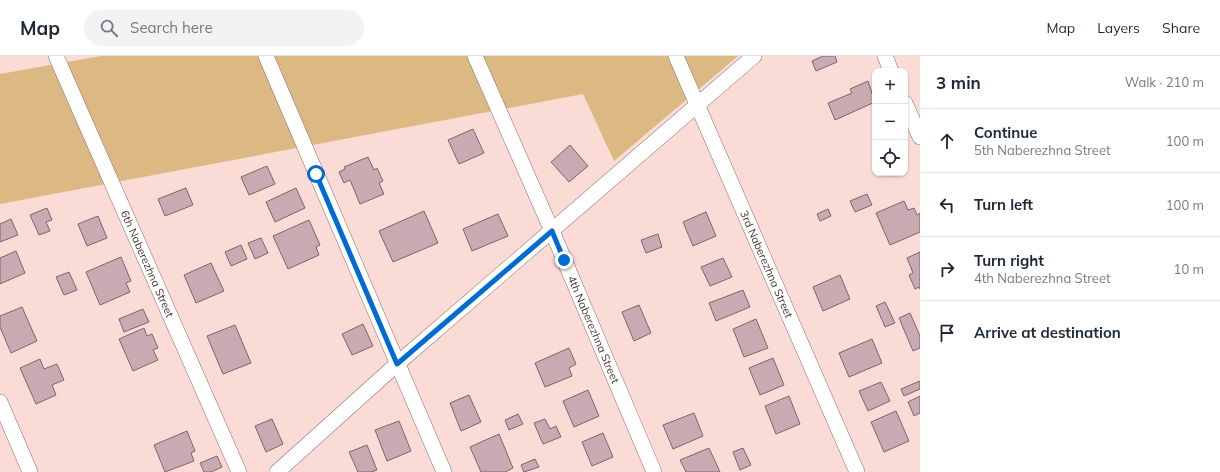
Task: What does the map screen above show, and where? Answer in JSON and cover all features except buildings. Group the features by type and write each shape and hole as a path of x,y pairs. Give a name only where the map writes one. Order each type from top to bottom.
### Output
{"street":[{"name":"6th Naberezhna Street","path":"56,56 239,472"},
{"path":"266,56 444,472"},
{"name":"4th Naberezhna Street","path":"475,56 552,231 654,472"},
{"name":"3rd Naberezhna Street","path":"676,56 856,472"},
{"path":"277,472 397,364 754,56"},
{"path":"885,56 890,68"},
{"path":"905,104 920,137"},
{"path":"0,402 30,472"}],"shaded area":[{"path":"101,56 738,56 614,161 583,94 0,204 0,74"}],"route":[{"path":"316,174 397,364 552,231 564,260"}]}
